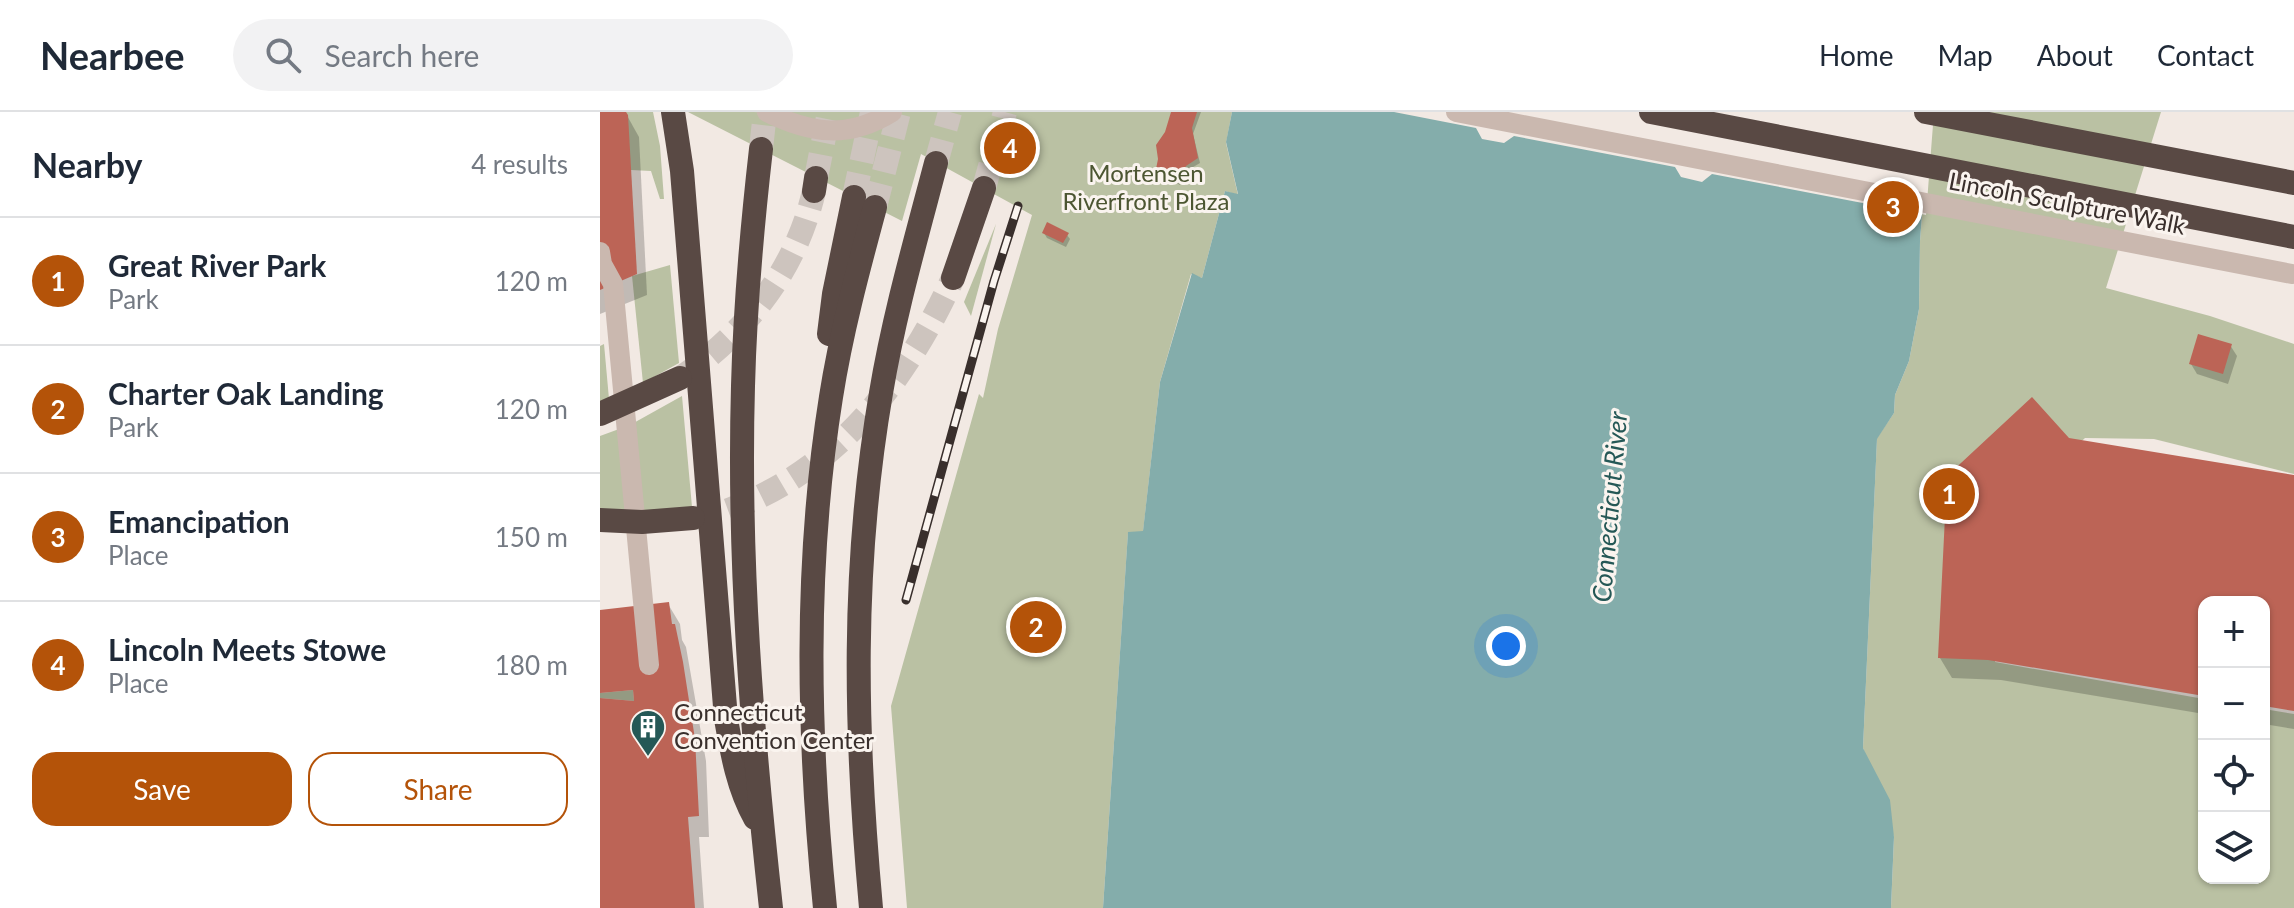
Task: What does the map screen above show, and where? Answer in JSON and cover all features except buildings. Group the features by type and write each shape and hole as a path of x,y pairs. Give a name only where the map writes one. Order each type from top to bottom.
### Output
{"highway":[{"path":"673,112 682,171 726,719 743,792 763,829"},
{"path":"1651,112 2294,237"},
{"path":"1926,112 2294,183"},
{"path":"761,149 745,327 742,464 745,591 771,908"},
{"path":"871,908 857,680 858,606 864,528 887,359 936,163"},
{"path":"953,278 984,188"},
{"path":"825,908 814,761 811,674 813,571 826,436 864,202"},
{"path":"600,414 680,378"},
{"path":"600,520 642,522 693,518"}],"street":[{"path":"767,112 803,128 830,131 866,124 892,112"},
{"name":"Lincoln Sculpture Walk","path":"1456,112 2292,274"},
{"path":"600,252 602,264 613,284 649,665"}],"green space":[{"path":"608,112 653,112 660,146 664,199 660,199 651,171 631,170"},
{"name":"Mortensen Riverfront Plaza","path":"688,112 1232,112 1226,143 1238,195 1225,191 1202,278 1191,274 1160,382 1143,532 1128,533 1103,908 907,908 891,706 979,394 983,398 998,329 1032,215 921,154 902,221"},
{"path":"1930,112 2161,112 2106,288 2210,316 2294,344 2294,474 2154,439 2085,438 2003,514 1995,662 2198,698 2198,884 2270,884 2270,710 2294,714 2294,908 1891,908 1894,837 1863,748 1877,438 1894,413 1895,395 1909,361 1919,309 1920,241"},
{"path":"996,224 971,316 964,302"},
{"path":"670,265 679,363 643,383 632,276"},
{"path":"604,344 609,399 600,401 600,346"},
{"path":"682,396 692,507 656,512 600,509 600,436 630,425"},
{"path":"633,690 634,701 600,698 600,693"}],"water":[{"name":"Connecticut River","path":"1232,112 1930,112 1920,241 1919,309 1909,361 1895,395 1894,413 1877,439 1863,748 1890,800 1894,837 1891,908 1103,908 1128,532 1143,531 1160,382 1192,273 1202,278 1225,191 1238,194 1226,142"}],"pier":[{"path":"1394,112 1934,112 1926,215 1911,212 1901,220 1879,216 1873,205 1712,174 1702,182 1681,177 1675,167 1514,136 1504,143 1482,139 1476,128"}],"tunnel":[{"path":"761,149 765,112"},
{"path":"816,178 829,112"},
{"path":"854,197 872,112"},
{"path":"875,207 899,112"},
{"path":"936,163 950,112"},
{"path":"984,188 1005,112"},
{"path":"682,377 728,340 766,296 795,247 814,191"},
{"path":"693,518 718,514 757,498 821,458 849,433 874,406 918,345 953,278"}],"railway":[{"path":"906,600 994,281 1018,206"}],"place":[{"name":"Lincoln Meets Stowe","path":"1010,148"},
{"name":"Emancipation","path":"1893,207"},
{"name":"Great River Park","path":"1949,494"},
{"name":"Charter Oak Landing","path":"1036,627"},
{"name":"Connecticut Convention Center","path":"648,758"}]}
